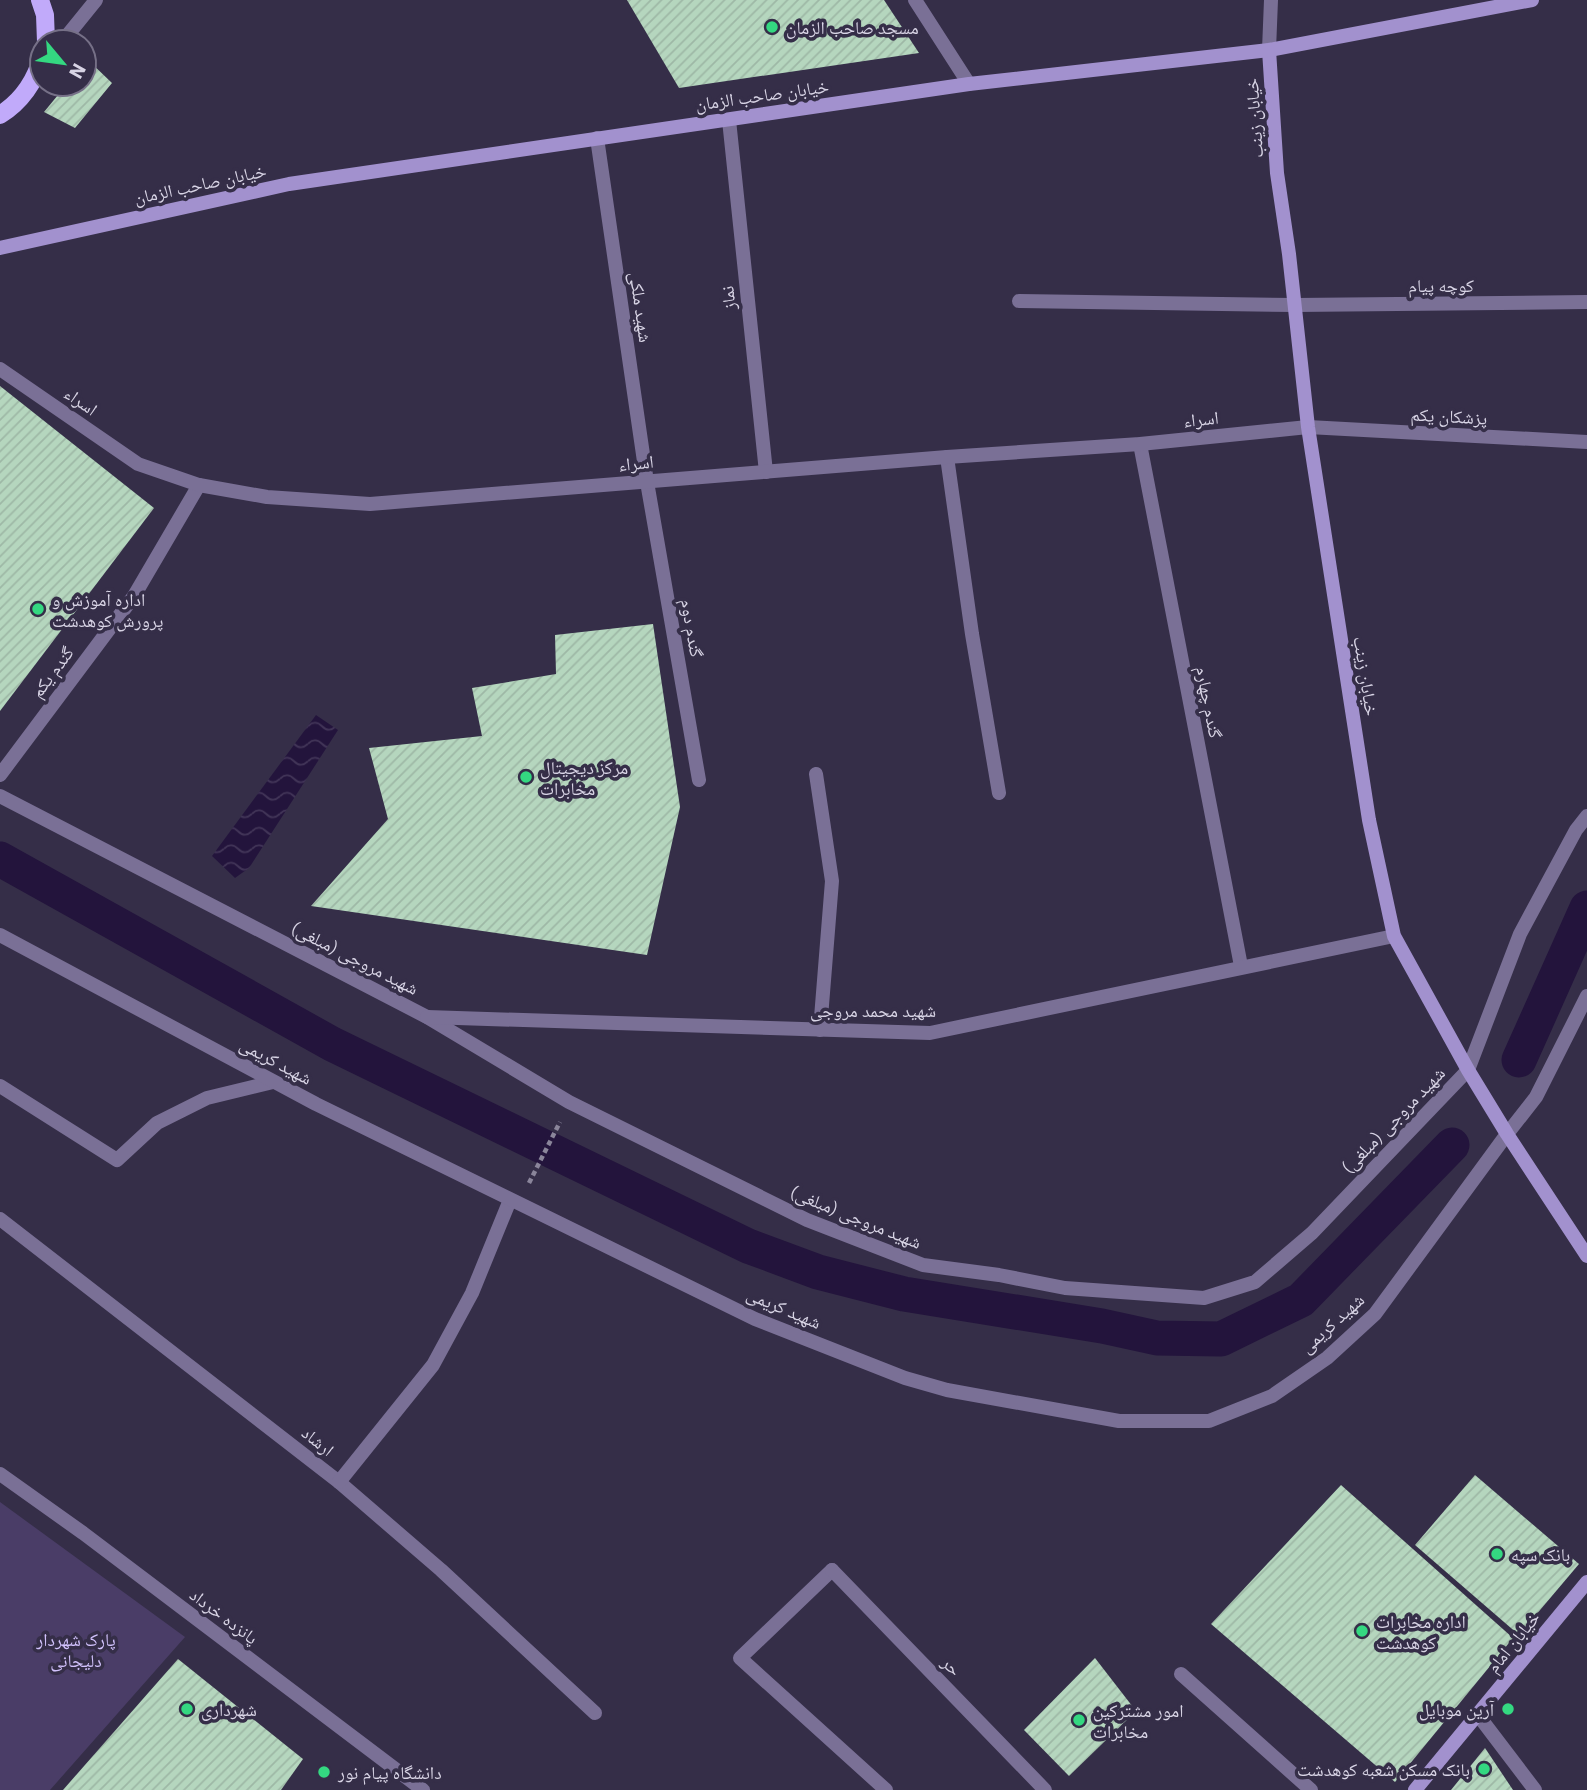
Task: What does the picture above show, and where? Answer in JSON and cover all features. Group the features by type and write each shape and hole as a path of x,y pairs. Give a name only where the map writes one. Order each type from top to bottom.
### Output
{"main road":[{"path":"40,0 45,28"},
{"name":"خیابان صاحب الزمان","path":"0,248 289,184 969,84 1269,50 1532,0"},
{"name":"خیابان زینب","path":"1269,50 1277,173 1308,427 1369,820 1394,936 1468,1070 1587,1256"},
{"path":"0,127 6,111 28,89"},
{"name":"خیابان امام","path":"1415,1790 1587,1582"}],"street":[{"path":"73,28 96,0"},
{"path":"915,0 969,84"},
{"path":"1269,50 1271,0"},
{"name":"نماز","path":"729,120 766,472"},
{"name":"شهید ملکی","path":"597,138 647,482"},
{"name":"کوچه پیام","path":"1019,301 1295,305 1587,302"},
{"name":"اسراء","path":"0,369 138,464 199,485 267,497 370,504 1140,444 1308,427"},
{"name":"پزشکان یکم","path":"1308,427 1587,442"},
{"name":"گندم چهارم","path":"1140,444 1241,966"},
{"path":"947,457 972,634 999,793"},
{"name":"گندم دوم","path":"647,482 699,780"},
{"name":"گندم یکم","path":"0,775 134,596 199,485"},
{"path":"816,774 832,881 820,1030"},
{"name":"شهید مروجی (مبلغی)","path":"0,796 427,1017 569,1102 807,1220 923,1265 999,1275 1065,1288 1203,1298 1255,1282 1312,1233 1468,1070 1520,934 1576,830 1587,816"},
{"name":"شهید کریمی","path":"0,935 273,1082 755,1319 905,1378 947,1390 1119,1421 1209,1421 1272,1396 1327,1358 1375,1314 1536,1097 1587,996"},
{"name":"شهید محمد مروجی","path":"427,1017 930,1033 1394,936"},
{"path":"0,1086 117,1160 157,1123 207,1098 273,1082"},
{"path":"339,1482 433,1365 472,1293 514,1202"},
{"name":"ارشاد","path":"0,1219 339,1482 441,1570 595,1713"},
{"name":"پانزده خرداد","path":"0,1474 83,1533 423,1790"},
{"name":"حر","path":"886,1790 740,1658 832,1570 1045,1790"},
{"path":"1181,1674 1311,1790"},
{"path":"1478,1716 1535,1790"}],"path":[{"path":"514,1202 569,1102"}],"green space":[{"name":"پارک شهردار دلیجانی","path":"0,1502 185,1637 50,1790 0,1790"}],"water":[{"path":"316,715 338,730 249,868 235,878 212,856"}],"building":[{"name":"مسجد صاحب الزمان","path":"627,0 884,0 919,53 679,88"},
{"path":"98,70 112,83 75,128 44,112 56,98 98,98"},
{"name":"اداره آموزش و پرورش کوهدشت","path":"0,386 154,508 0,711"},
{"name":"مرکز دیجیتال مخابرات","path":"653,624 680,807 647,955 311,906 388,819 369,748 482,736 472,688 556,674 555,635"},
{"name":"بانک سپه","path":"1475,1475 1579,1564 1519,1635 1415,1545"},
{"name":"اداره مخابرات کوهدشت","path":"1341,1485 1513,1638 1395,1782 1211,1624"},
{"name":"امور مشترکین مخابرات","path":"1095,1658 1136,1711 1069,1776 1024,1730"},
{"name":"شهرداری","path":"178,1659 303,1759 281,1790 63,1790"},
{"name":"بانک مسکن شعبه کوهدشت","path":"1485,1748 1513,1790 1451,1790"}],"waterway":[{"path":"0,859 332,1044 748,1246 818,1272 904,1294 1102,1326 1157,1338 1221,1339 1301,1300 1452,1145"},
{"path":"1519,1060 1587,908"}],"place":[{"name":"مسجد صاحب الزمان","path":"772,27"},
{"name":"اداره آموزش و پرورش کوهدشت","path":"38,609"},
{"name":"مرکز دیجیتال مخابرات","path":"526,777"},
{"name":"بانک سپه","path":"1497,1554"},
{"name":"اداره مخابرات کوهدشت","path":"1362,1631"},
{"name":"شهرداری","path":"187,1709"},
{"name":"آرین موبایل","path":"1508,1709"},
{"name":"امور مشترکین مخابرات","path":"1079,1720"},
{"name":"بانک مسکن شعبه کوهدشت","path":"1484,1769"},
{"name":"دانشگاه پیام نور","path":"324,1772"}]}
